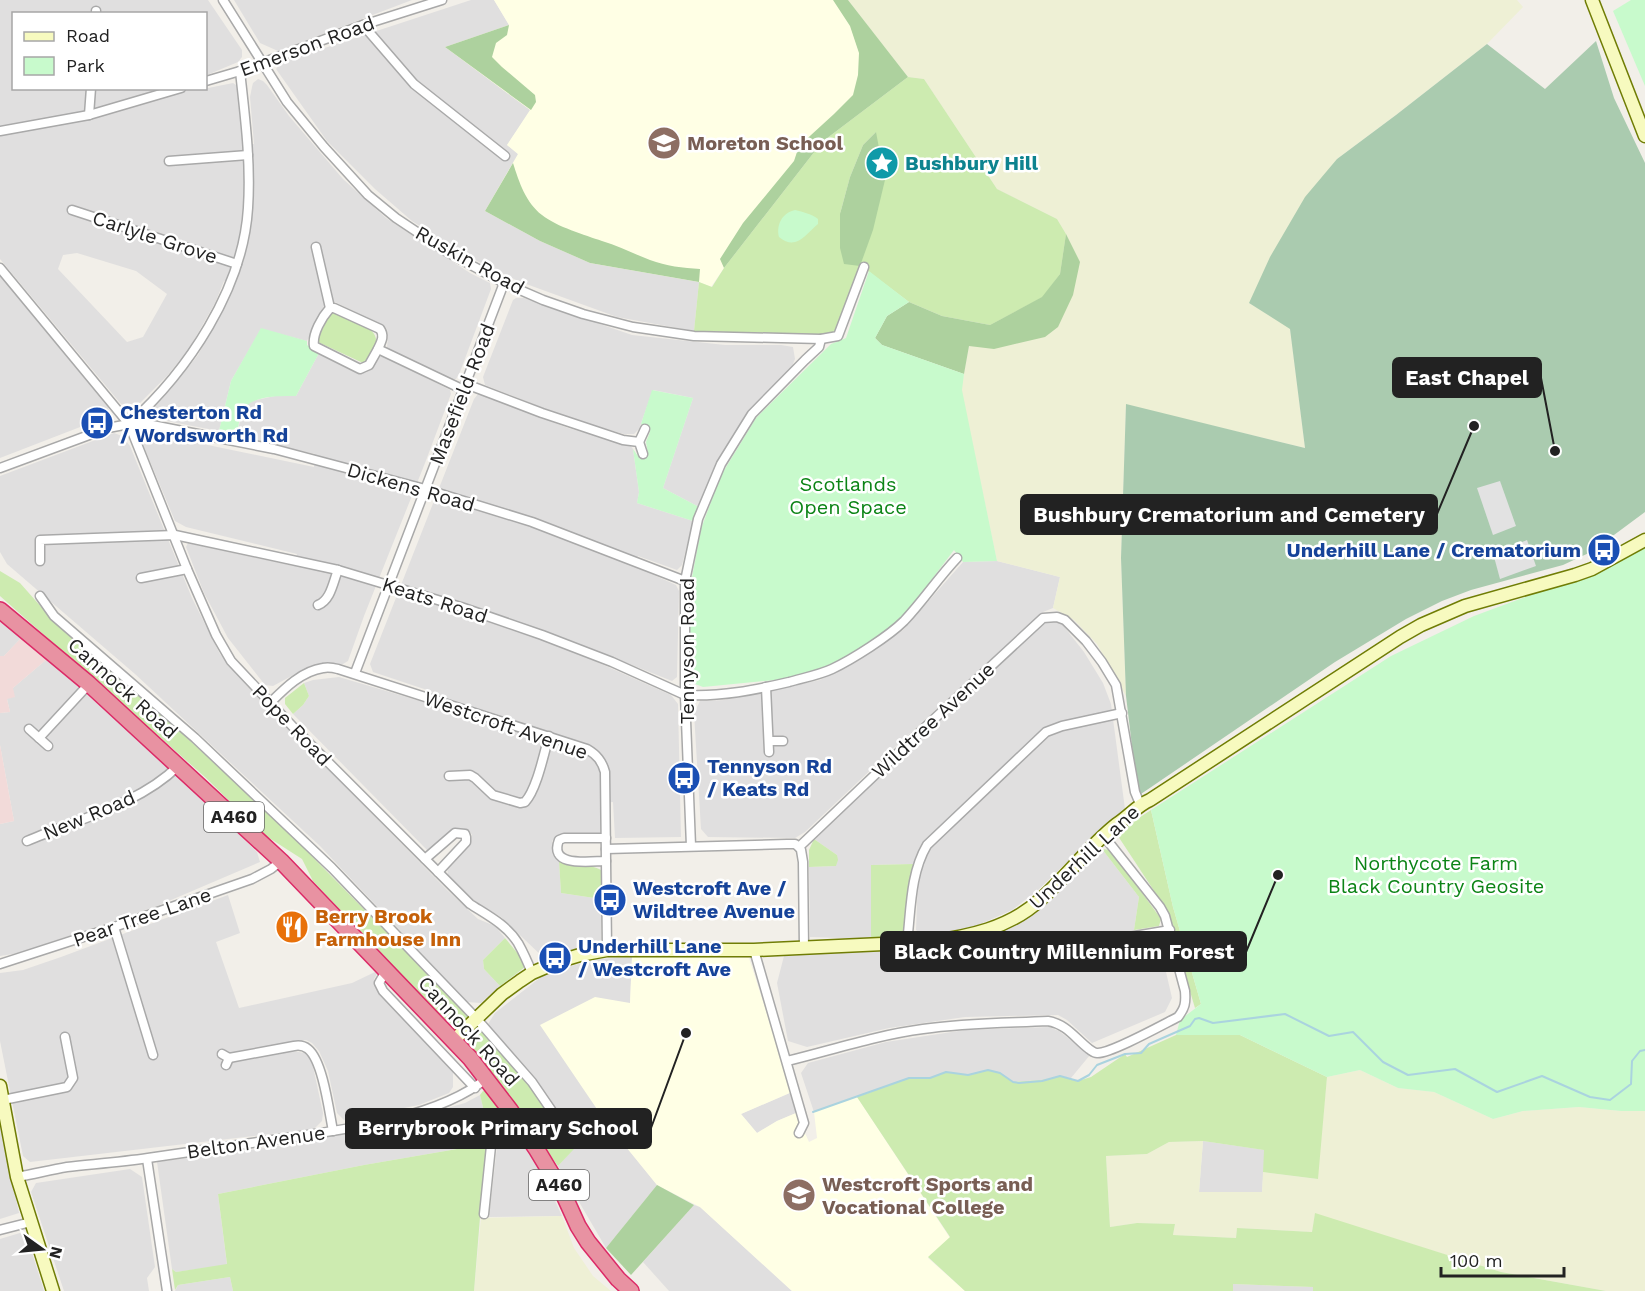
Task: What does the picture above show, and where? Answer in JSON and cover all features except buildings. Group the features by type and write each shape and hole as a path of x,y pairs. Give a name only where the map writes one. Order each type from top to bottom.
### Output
{"highway":[{"name":"Cannock Road","path":"0,610 89,684 281,861 453,1041 481,1083 522,1127 552,1172 588,1242 618,1279 631,1291"}],"street":[{"name":"Ruskin Road","path":"223,0 287,102 324,147 368,195 396,218 447,252 504,283 543,300 633,327 694,336 821,339"},
{"name":"Emerson Road","path":"207,81 240,71 363,25 442,0"},
{"path":"1592,0 1645,136"},
{"path":"363,25 414,84 505,156"},
{"path":"0,468 108,428 129,424 184,365 204,335 237,264 248,210 248,155 240,71"},
{"path":"89,115 91,90"},
{"path":"0,131 89,115 175,90"},
{"path":"169,161 248,155"},
{"name":"Carlyle Grove","path":"72,210 237,264"},
{"path":"316,247 330,308"},
{"name":"Tennyson Road","path":"691,846 685,695 685,581 698,519 721,464 752,414 819,347 821,339 838,336 864,267"},
{"name":"Pope Road","path":"0,268 129,424 216,635 231,661 304,739 470,904 501,924 517,941 532,973"},
{"name":"Masefield Road","path":"355,673 504,283"},
{"path":"330,308 380,329 383,337 369,365 360,369 314,346 314,338 330,308"},
{"path":"378,349 465,387 623,440 639,442"},
{"name":"Dickens Road","path":"129,424 147,424 274,449 425,489 532,522 685,581"},
{"path":"642,454 639,442 645,429"},
{"name":"Keats Road","path":"40,561 39,540 175,535 338,570 388,584 542,635 612,662 685,695"},
{"name":"Underhill Lane","path":"453,1041 502,994 532,973 570,958 607,950 804,949 953,939 990,929 1016,918 1042,899 1103,835 1135,811 1140,804 1150,800 1414,629 1465,606 1592,569 1645,540"},
{"path":"685,695 721,695 809,677 832,669 869,647 904,622 957,558"},
{"path":"141,578 188,569"},
{"path":"318,605 328,598 338,570"},
{"name":"Cannock Road","path":"40,596 54,616 195,738 332,868 476,1018 532,1082 569,1136"},
{"name":"Wildtree Avenue","path":"799,847 1043,618 1057,617 1065,620 1086,641 1116,685 1135,792 1140,804"},
{"name":"Westcroft Avenue","path":"271,702 291,683 305,675 323,668 338,669 549,736 593,753 602,763 605,772 607,950"},
{"path":"39,738 89,684"},
{"path":"766,687 769,752"},
{"path":"907,943 915,870 927,845 1046,732 1062,726 1122,713"},
{"path":"29,729 48,746"},
{"path":"449,776 470,776 493,795 520,803 525,802 535,783 549,736"},
{"path":"769,741 783,741"},
{"name":"New Road","path":"27,841 121,804 169,776 178,766"},
{"path":"425,859 455,833 465,834 466,842 438,872"},
{"path":"787,1061 882,1036 922,1029 1048,1021 1064,1026 1091,1051 1101,1053 1178,1017 1186,1003 1185,991 1170,930 1160,907 1103,835"},
{"path":"606,838 564,838 559,840 557,851 559,857 565,861 606,861"},
{"path":"606,849 795,844 799,847 803,862 804,949"},
{"name":"Pear Tree Lane","path":"0,964 252,879 281,861"},
{"path":"114,927 153,1055"},
{"path":"1099,953 1117,939 1170,930"},
{"path":"754,950 804,1123 799,1132"},
{"path":"386,971 379,983 383,991 481,1083"},
{"path":"3,1100 67,1087 73,1078 65,1036"},
{"path":"225,1059 294,1046 306,1047 314,1056 321,1072 333,1131"},
{"name":"Belton Avenue","path":"17,1177 65,1168 147,1159 333,1131 410,1115 458,1098 481,1083"},
{"path":"0,1086 17,1177 49,1288"},
{"path":"484,1214 491,1146 495,1138 522,1127"},
{"path":"147,1159 167,1291"},
{"path":"0,1230 31,1222"}],"shaded area":[{"path":"0,0 208,0 242,50 242,57 238,62 207,75 208,88 233,83 236,85 243,145 254,144 250,97 253,83 258,79 267,85 289,116 343,179 386,218 470,273 490,283 491,289 456,379 390,350 387,348 388,334 384,326 335,302 325,304 307,341 261,329 231,381 219,431 156,419 150,415 151,411 198,355 234,286 224,281 215,303 189,349 167,376 136,407 130,408 121,404 0,259","holes":["77,253 136,271 167,294 143,337 127,342 58,269 63,255"]},
{"path":"234,0 412,0 278,51 260,43"},
{"path":"471,0 494,0 509,25 531,110 507,145 518,154 590,263 699,282 694,331 617,317 518,281 461,253 412,221 375,189 327,141 276,69 282,62"},
{"name":"Moreton School","path":"494,0 848,0 908,77 822,142 711,287 699,282 590,263 540,241 485,211 518,154 507,145 530,110 445,47 509,25"},
{"path":"848,0 1517,0 1523,7 1487,44 1337,159 1249,303 1290,328 1305,448 1126,405 1121,558 1126,696 1097,644 1074,620 1053,608 1060,577 997,561 961,390 969,346 1066,234 1057,219 997,189 924,79 908,77"},
{"path":"1596,41 1614,98 1645,163 1645,512 1591,552 1563,565 1471,590 1406,619 1335,662 1138,796 1126,696 1121,558 1126,404 1305,448 1290,329 1249,303 1270,257 1305,197 1337,159 1487,44 1545,89"},
{"path":"0,276 108,407 109,412 106,417 0,458"},
{"path":"524,298 632,335 725,345 781,345 793,347 795,359 791,369 749,413 699,507 663,488 693,398 653,390 639,429 634,434 624,434 571,419 485,385 483,377 513,300"},
{"path":"319,353 365,373 369,371 379,356 388,358 450,390 451,394 348,661 343,664 310,666 273,686 265,685 228,638 204,593 186,547 188,543 294,566 297,554 186,527 175,521 141,440 145,432 314,467 315,454 237,436 242,410 251,401 275,396 296,396"},
{"path":"478,394 568,428 630,445 633,449 639,492 637,503 693,521 682,565 677,570 638,556 634,566 676,585 679,591 677,677 672,681 592,649 588,658 671,695 678,704 681,837 615,838 613,802 600,803 600,833 560,834 552,841 553,855 559,861 561,893 601,899 601,943 545,959 501,917 476,902 448,875 447,867 471,839 472,835 469,830 455,828 428,851 293,714 309,696 304,683 339,677 427,703 430,691 373,672 370,664 474,399"},
{"path":"114,433 122,436 130,446 192,598 220,654 253,693 447,890 478,919 495,926 505,938 483,960 484,969 500,986 481,1003 467,1002 320,846 135,674 7,564 0,552 0,476"},
{"path":"1500,481 1516,526 1493,535 1477,488"},
{"path":"1527,540 1536,566 1500,579 1493,553"},
{"path":"997,561 1060,577 1053,608 1043,612 805,832 795,838 708,837 701,829 694,713 700,701 725,700 820,680 903,630 963,562"},
{"path":"0,619 22,637 4,656 0,656"},
{"path":"1047,621 1058,621 1062,624 1084,652 1103,683 1111,704 1125,809 1038,890 1012,910 976,926 923,936 916,930 918,876 928,852 920,848 913,864 871,865 871,939 810,937 809,867 836,866 837,855 814,839"},
{"path":"22,637 47,659 13,688 15,697 7,699 10,712 0,713 0,656 4,656"},
{"path":"47,659 184,781 257,852 260,862 157,906 19,953 0,956 0,824 14,821 0,745 0,713 10,712 7,699 13,688"},
{"path":"0,745 14,821 0,824"},
{"path":"1102,849 1139,897 1134,930 1103,940 1098,937 1079,950 1092,968 1137,939 1163,959 1172,998 1165,1012 1092,1043 1067,1020 1058,1015 965,1017 889,1028 807,1047 788,1041 777,983 784,956 936,945 1037,908"},
{"path":"228,895 240,933 216,942 239,1008 352,983 375,972 377,974 374,985 453,1072 453,1087 449,1093 419,1105 344,1120 337,1113 328,1071 319,1051 306,1040 228,1054 221,1058 222,1066 226,1067 231,1062 291,1051 306,1053 312,1062 323,1113 322,1121 314,1129 30,1162 23,1156 0,1041 0,973 23,970 61,957"},
{"path":"632,957 630,1003 605,1121 657,1185 606,1248 558,1166 577,1145 534,1081 488,1024 495,1013 541,977 567,967 599,959"},
{"path":"632,957 749,958 792,1092 741,1114 757,1133 796,1113 809,1142 817,1138 814,1112 857,1097 950,1238 928,1258 965,1291 792,1291 700,1207 657,1185 605,1121 540,1025 595,997 630,1003"},
{"path":"1049,1027 1059,1031 1090,1055 1071,1078 1060,1076 1013,1082 1000,1073 988,1070 968,1075 946,1072 930,1078 909,1078 814,1112 801,1073 808,1063 886,1042 965,1030"},
{"path":"1360,1070 1398,1088 1434,1092 1493,1119 1523,1111 1579,1107 1645,1111 1645,1291 1606,1291 1501,1272 1315,1214 1312,1232 1237,1228 1236,1238 1173,1235 1175,1224 1137,1223 1110,1227 1106,1156 1147,1154 1169,1142 1203,1141 1199,1192 1262,1192 1263,1172 1317,1179 1327,1077"},
{"path":"792,1092 796,1113 757,1133 741,1114"},
{"path":"480,1095 490,1136 486,1144 218,1194 227,1265 176,1272 172,1269 157,1162 272,1147 339,1135 395,1123 465,1103"},
{"path":"0,1125 19,1213 0,1219"},
{"path":"519,1134 537,1161 562,1216 489,1217 497,1147 500,1141"},
{"path":"1203,1141 1265,1150 1262,1192 1199,1192"},
{"path":"130,1169 142,1177 155,1267 147,1278 149,1291 64,1291 31,1192 36,1183"},
{"path":"694,1205 700,1207 792,1291 669,1291 643,1262"},
{"path":"562,1216 574,1248 593,1276 611,1291 474,1291 481,1218"},
{"path":"20,1233 27,1237 44,1291 0,1291 0,1239"},
{"path":"230,1277 233,1291 175,1291 178,1285"},
{"path":"1233,1284 1313,1287 1313,1291 1233,1291"}],"green space":[{"path":"833,0 848,0 908,77 822,142 724,268 720,259 743,223 794,161 799,146 853,95 858,75 859,53 850,26"},
{"path":"1631,0 1645,0 1645,86 1613,11"},
{"path":"509,25 507,35 496,43 492,57 535,95 536,102 531,110 445,47"},
{"path":"908,77 924,79 997,189 1057,219 1066,234 1060,274 1043,297 990,325 942,316 909,302 861,266 836,335 694,331 699,282 712,287 724,268 822,142","holes":["876,132 840,214 850,177 863,145"]},
{"path":"876,132 885,180 873,230 860,266 844,264 840,248 840,214 850,177 863,145"},
{"path":"513,163 527,198 536,210 548,219 656,262 700,269 699,282 590,263 540,241 485,211"},
{"path":"795,210 816,217 818,224 800,240 785,241 779,237 778,228 783,217"},
{"path":"1066,234 1080,262 1073,295 1058,327 1045,337 994,349 969,346 964,374 882,345 875,338 887,316 909,302 942,316 990,325 1042,297 1060,274"},
{"name":"Scotlands Open Space","path":"869,271 909,302 887,316 875,338 882,345 964,374 962,390 997,561 963,562 954,550 901,620 869,645 831,667 786,679 703,687 690,682 687,666 690,588 701,529 720,477 756,418 831,344 846,338"},
{"path":"333,313 358,322 371,330 375,336 374,348 365,362 318,342 329,315"},
{"path":"261,328 307,341 307,345 319,353 296,396 258,399 251,402 242,412 237,436 219,431 231,381"},
{"path":"652,390 693,398 663,488 699,507 693,521 637,503 639,492 633,449 640,459 648,454 646,442 650,432 641,424"},
{"name":"Northycote Farm Black Country Geosite","path":"1645,542 1645,1111 1579,1107 1523,1111 1493,1119 1434,1092 1398,1088 1360,1070 1327,1077 1240,1035 1176,1035 1180,1020 1201,1004 1173,907 1151,810 1391,656 1474,616 1599,570"},
{"path":"0,571 20,583 51,618 172,724 286,830 469,1016 458,1025 441,1017 313,881 302,859 263,834 205,777 0,596"},
{"path":"304,683 309,696 293,714 285,704 285,698"},
{"path":"1151,810 1173,907 1201,1004 1195,1008 1173,925 1164,906 1116,833"},
{"path":"814,839 837,855 836,866 809,867 809,850"},
{"path":"1102,849 1111,850 1161,919 1159,926 1134,930 1139,897"},
{"path":"559,861 564,864 591,866 601,870 601,899 561,893"},
{"path":"913,864 906,932 901,937 871,939 871,865"},
{"path":"505,938 524,961 525,967 500,986 484,969 483,960"},
{"path":"476,1030 482,1030 519,1072 574,1149 558,1166 469,1045 469,1038"},
{"path":"1176,1035 1240,1035 1327,1077 1318,1179 1263,1172 1264,1150 1203,1141 1169,1142 1147,1154 1106,1156 1110,1227 1137,1223 1175,1224 1173,1235 1236,1238 1237,1228 1312,1232 1315,1213 1501,1272 1606,1291 1313,1291 1313,1287 1233,1284 1233,1291 965,1291 928,1257 950,1237 857,1097 909,1078 930,1078 946,1072 968,1075 988,1070 1000,1073 1013,1082 1060,1076 1078,1081 1091,1077 1125,1054 1127,1057"},
{"path":"489,1090 514,1126 490,1136 480,1095 483,1091"},
{"path":"486,1144 474,1291 233,1291 230,1277 178,1285 175,1290 172,1269 176,1272 227,1264 218,1194"},
{"path":"657,1185 694,1205 631,1275 606,1248"}],"waterway":[{"path":"813,1112 909,1078 930,1078 946,1072 968,1075 988,1070 1000,1073 1013,1082 1019,1083 1042,1081 1060,1076 1078,1081 1089,1075 1097,1065 1125,1054 1141,1053 1149,1044 1190,1026 1195,1019 1199,1018 1213,1023 1285,1014 1329,1036 1353,1032 1383,1062 1408,1075 1455,1069 1497,1092 1542,1076 1590,1097 1610,1100 1631,1084 1632,1061 1640,1051 1645,1050"}],"place":[{"name":"Moreton School","path":"664,143"},
{"name":"Bushbury Hill","path":"882,163"},
{"name":"Chesterton Rd / Wordsworth Rd","path":"97,423"},
{"name":"Bushbury Crematorium and Cemetery","path":"1474,426"},
{"name":"East Chapel","path":"1555,451"},
{"name":"Underhill Lane / Crematorium","path":"1604,550"},
{"name":"Tennyson Rd / Keats Rd","path":"684,778"},
{"name":"Black Country Millennium Forest","path":"1278,875"},
{"name":"Westcroft Ave / Wildtree Avenue","path":"610,900"},
{"name":"Berry Brook Farmhouse Inn","path":"292,927"},
{"name":"Underhill Lane / Westcroft Ave","path":"555,958"},
{"name":"Berrybrook Primary School","path":"686,1033"},
{"name":"Westcroft Sports and Vocational College","path":"799,1195"}]}
